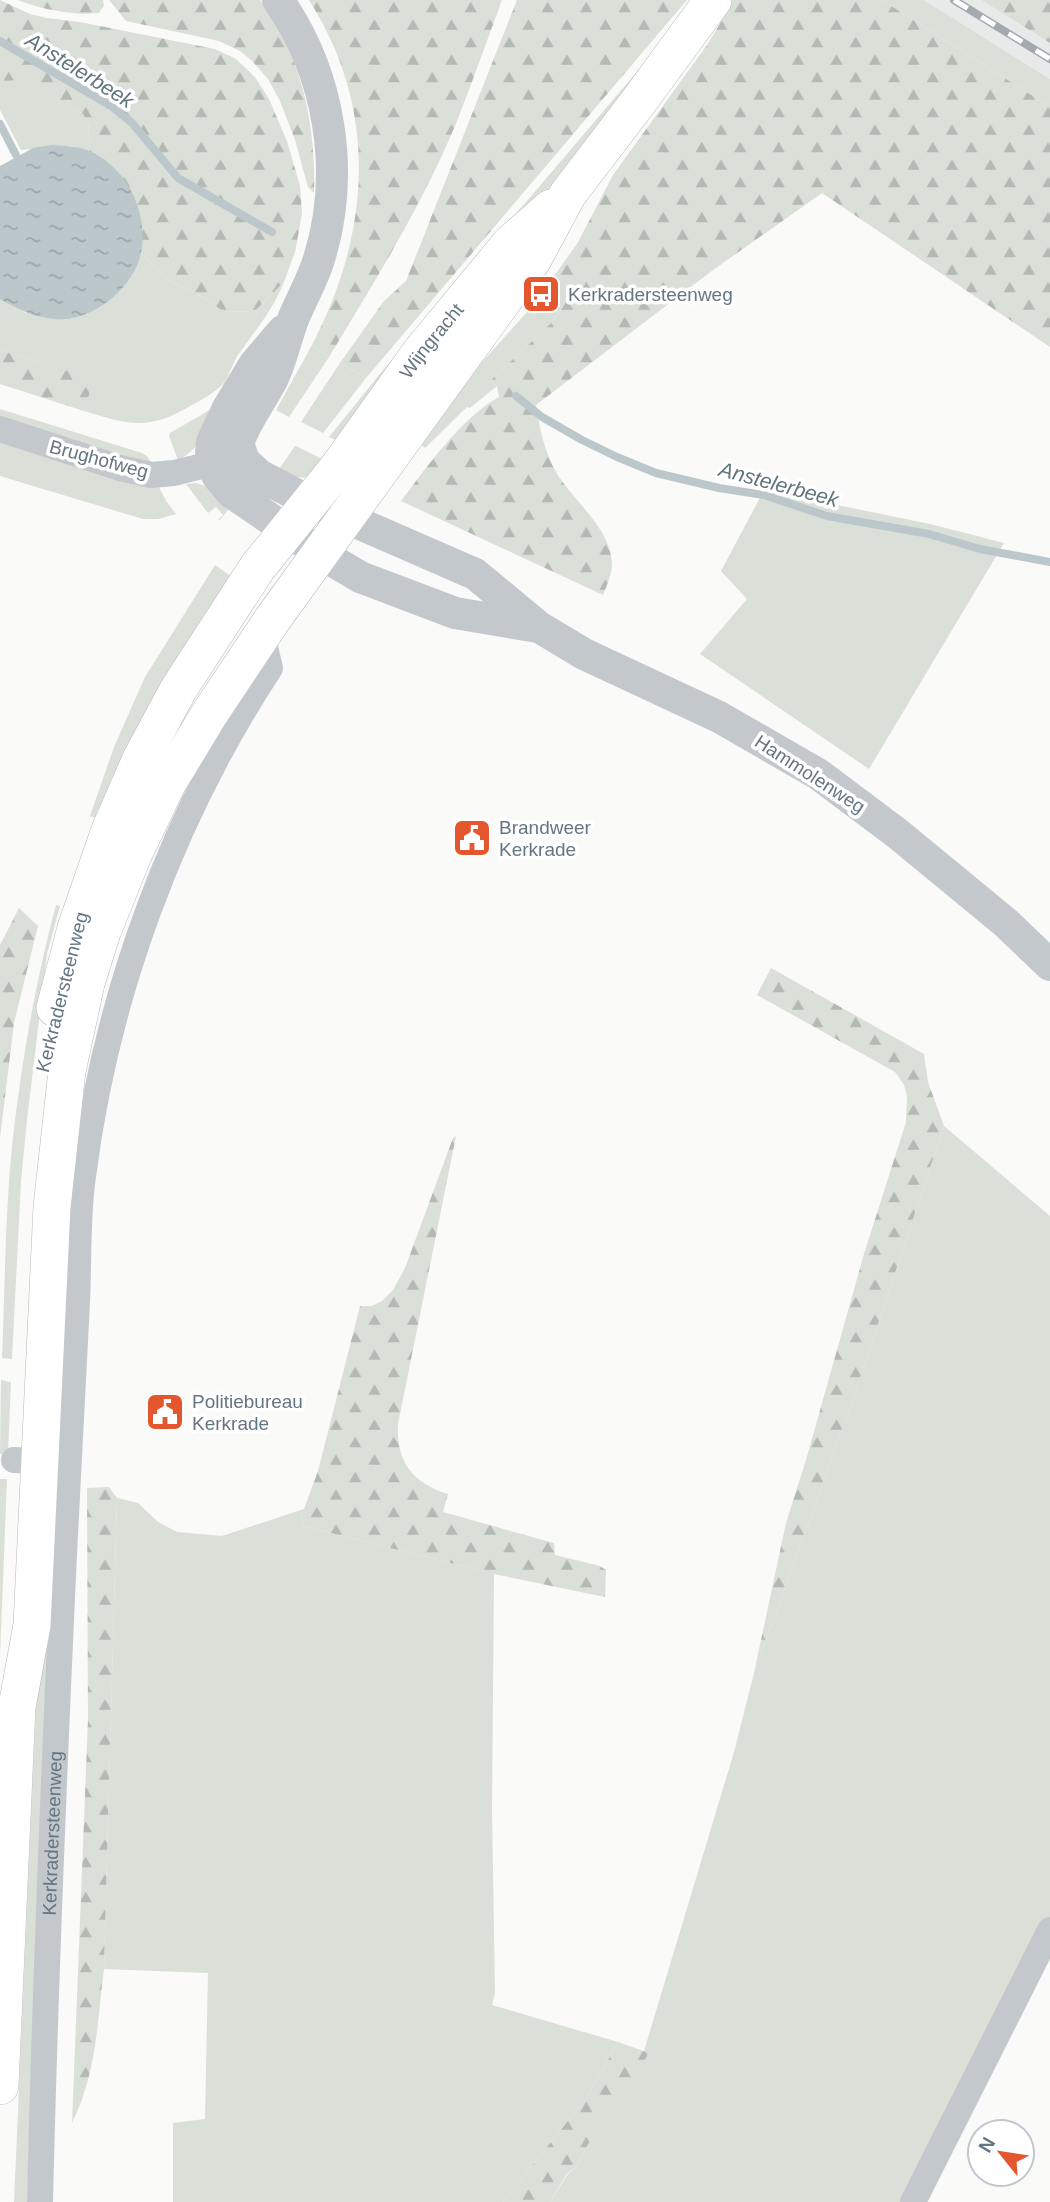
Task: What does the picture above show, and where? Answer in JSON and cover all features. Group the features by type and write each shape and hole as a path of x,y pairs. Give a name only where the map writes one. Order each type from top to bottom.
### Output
{"main road":[{"name":"Wijngracht","path":"346,518 533,259 568,194 713,0"},
{"name":"Wijngracht","path":"310,502 464,298 510,244 568,194"},
{"name":"Kerkradersteenweg","path":"41,1462 32,1147 48,1039 68,954 84,901 115,818 152,737 218,626 257,568 310,502"},
{"name":"Kerkradersteenweg","path":"0,2086 17,1707 32,1625 51,1207 66,1071 86,983 102,932 132,855 209,713 346,518"}],"street":[{"path":"227,460 274,376 294,318 320,257 326,233 332,169 325,104 317,74 302,38 278,0"},
{"name":"Brughofweg","path":"0,429 120,468 151,475 174,473 227,460"},
{"name":"Hammolenweg","path":"539,628 456,613 360,577 242,500 217,475 227,460 247,467 310,502 475,574 539,628 584,654 719,717 818,774 898,834 1006,923 1050,965"},
{"name":"Kerkradersteenweg","path":"40,2202 54,1768 41,1462"},
{"path":"913,2202 1050,1930"}],"shaded area":[{"path":"924,0 981,0 1050,43 1050,79"}],"green space":[{"path":"0,0 30,14 47,18 215,49 236,59 255,77 269,99 287,141 300,186 302,214 295,252 284,282 254,312 223,311 196,293 171,282 141,253 141,228 113,167 90,152 88,123 83,114 21,80 0,81"},
{"path":"18,0 103,0 104,6 99,13 80,14 47,9"},
{"path":"109,0 260,0 286,44 304,92 312,142 314,193 308,187 295,140 280,101 268,79 252,61 240,51 219,41 126,21"},
{"path":"309,0 502,0 444,152 398,242 329,357 312,345 332,302 346,259 355,215 359,171 356,128 347,84 332,42"},
{"path":"517,0 687,0 366,378 340,363 384,301 406,281"},
{"path":"726,0 882,0 1050,107 1050,347 822,193 713,270 536,405 543,440 552,465 563,483 590,515 610,551 612,568 603,595 401,501 458,430 499,397 497,386 490,381 551,323 570,297 569,289 557,272 577,244 613,175 707,45 727,12"},
{"path":"882,0 924,0 1050,79 1050,107"},
{"path":"981,0 1050,0 1050,43"},
{"path":"663,41 606,122 417,342 344,444 329,437 379,375"},
{"path":"21,79 83,114 88,123 90,152 71,146 21,150 0,110 0,81"},
{"path":"141,253 171,282 196,293 223,311 254,312 284,282 225,381 212,393 163,419 139,423 114,420 84,411 93,379 0,350 0,299 26,313 131,274"},
{"path":"557,272 569,289 570,297 551,323 490,381 497,386 470,408 467,407 425,448 419,443 465,381 528,311 535,314 544,300 539,296"},
{"path":"312,345 329,357 289,417 276,410"},
{"path":"0,350 94,379 84,411 0,384"},
{"path":"340,363 366,378 323,433 301,422"},
{"path":"213,408 197,445 178,460 170,433"},
{"path":"0,409 142,453 152,465 0,421"},
{"path":"0,439 159,487 176,514 158,519 143,519 0,476"},
{"path":"295,446 328,462 311,476 299,478 277,472"},
{"path":"186,484 206,486 231,506 220,520 223,515 216,507 208,513"},
{"path":"764,490 930,524 1004,543 869,769 700,654 747,599 721,571"},
{"path":"215,565 238,581 99,819 90,816 114,747 145,677"},
{"path":"56,905 60,906 47,954 21,1181 12,1359 2,1358 12,1146 35,994"},
{"path":"19,908 38,926 14,1023 0,1138 0,945"},
{"path":"771,968 924,1054 928,1082 944,1126 850,1408 754,1673 786,1523 864,1254 906,1122 907,1096 904,1085 895,1072 757,995"},
{"path":"944,1126 1050,1216 1050,1929 905,2202 550,2202 567,2175 578,2165 587,2146 648,2053 644,2051 734,1752 754,1673 850,1408"},
{"path":"456,1136 398,1424 403,1460 425,1484 448,1494 443,1512 554,1543 555,1555 600,1566 606,1570 605,1597 494,1574 303,1526 301,1510 304,1509 318,1471 360,1306 372,1306 393,1290 405,1268"},
{"path":"1,1380 11,1382 8,1454 0,1454"},
{"path":"0,1479 7,1479 0,1656"},
{"path":"53,1482 27,2202 14,2202 46,1483"},
{"path":"109,1487 117,1498 104,1969 91,2066 87,2085 72,2123 88,1719 87,1488"},
{"path":"117,1498 138,1503 158,1522 177,1532 222,1536 301,1510 303,1526 494,1574 492,1810 495,1993 492,2005 618,2042 587,2097 503,2202 173,2202 173,2123 205,2119 208,1973 104,1969"},
{"path":"618,2042 649,2053 587,2146 578,2165 566,2175 550,2202 503,2202 587,2097"}],"water":[{"path":"52,145 89,151 114,168 132,193 142,222 141,253 130,279 109,301 69,319 33,314 0,299 0,166 33,148"}],"waterway":[{"name":"Anstelerbeek","path":"0,41 111,106 132,123 178,178 272,232"},
{"path":"0,124 16,155"},
{"name":"Anstelerbeek","path":"516,396 542,417 582,440 656,473 719,488 764,495 827,516 929,534 980,549 1050,562"}],"railway":[{"path":"954,0 1050,59"}],"place":[{"name":"Kerkradersteenweg","path":"541,294"},
{"name":"Brandweer Kerkrade","path":"472,838"},
{"name":"Politiebureau Kerkrade","path":"165,1412"}]}
